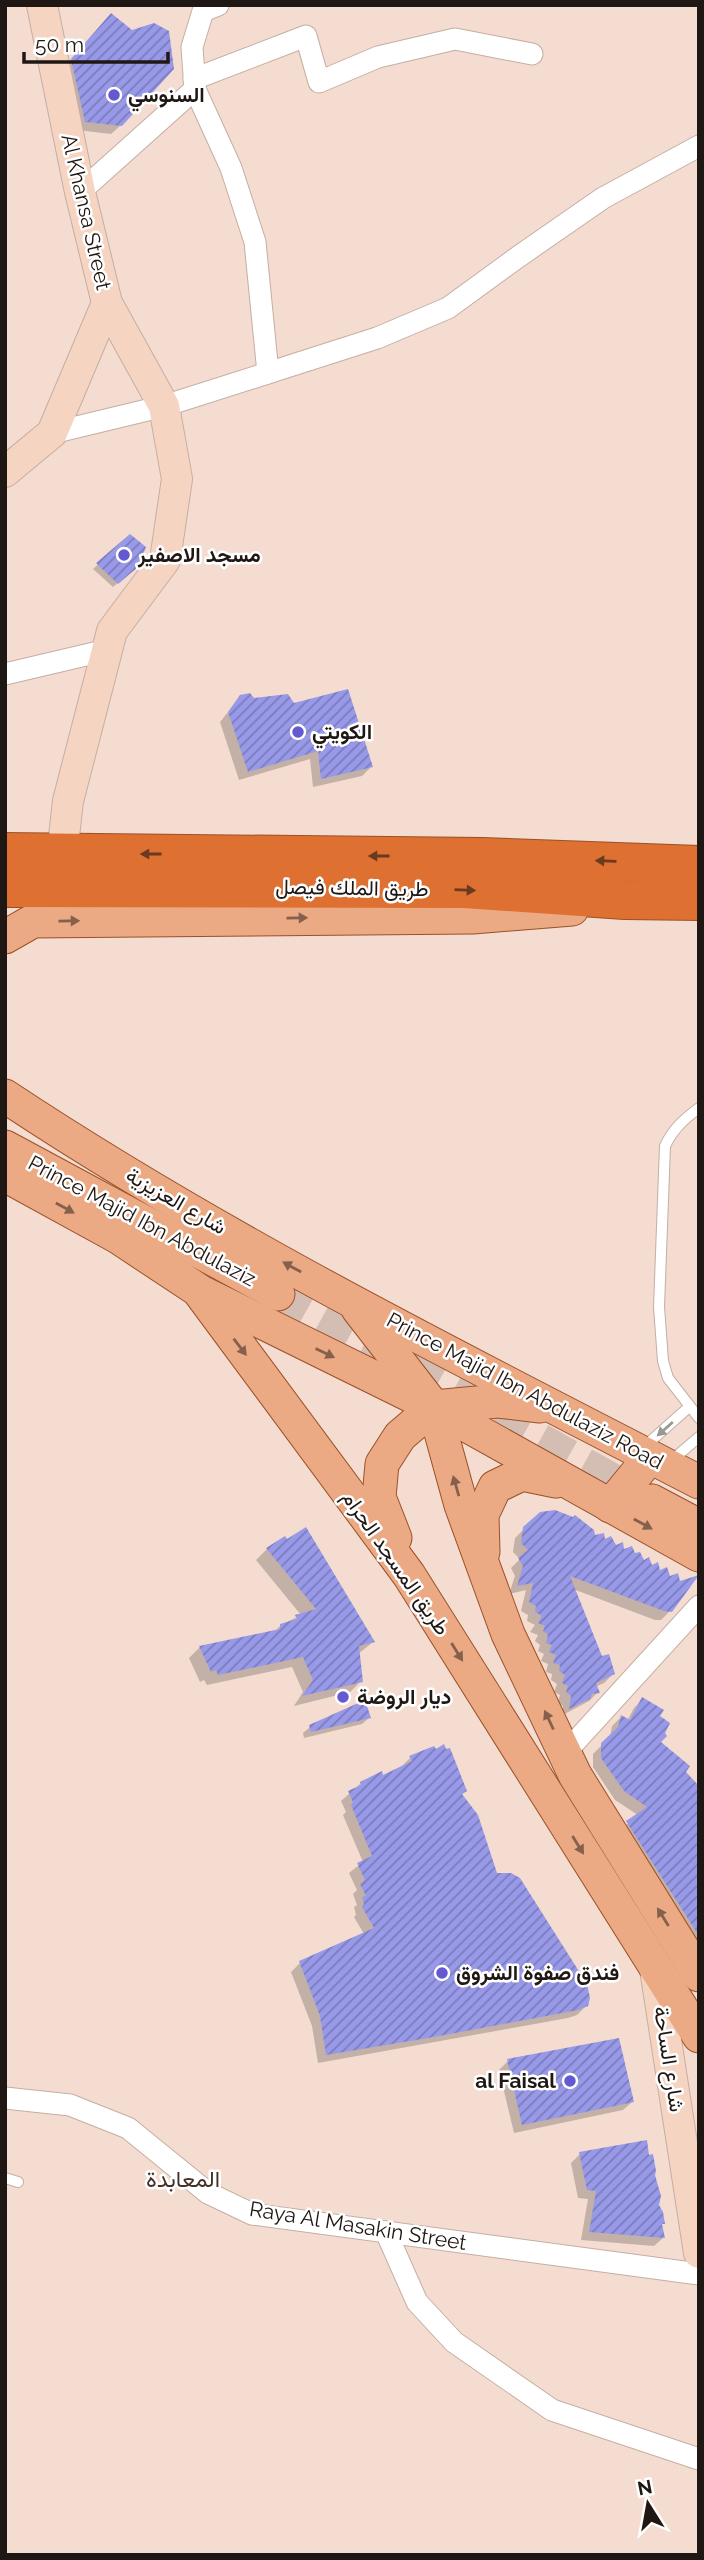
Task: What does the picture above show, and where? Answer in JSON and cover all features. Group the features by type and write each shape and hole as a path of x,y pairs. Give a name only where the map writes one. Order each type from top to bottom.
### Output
{"highway":[{"name":"طريق الملك فيصل","path":"5,852 482,857 699,865"},
{"name":"طريق الملك فيصل","path":"5,888 465,889 625,900 687,901"}],"main road":[{"path":"14,926 473,917 687,901"},
{"path":"5,1080 86,1150"},
{"name":"شارع العزيزية","path":"5,1096 86,1150 352,1300"},
{"name":"Prince Majid Ibn Abdulaziz","path":"5,1147 278,1294"},
{"name":"طريق المسجد الحرام","path":"5,1175 118,1237 198,1290 409,1575 699,2036"},
{"path":"198,1290 434,1407 699,1555"},
{"path":"352,1300 434,1407 461,1505 508,1634 575,1774 699,1975"},
{"name":"Prince Majid Ibn Abdulaziz Road","path":"352,1300 699,1482"},
{"path":"409,1575 379,1497 382,1464 400,1436 434,1407 498,1401 556,1408"},
{"path":"610,1506 652,1458"},
{"path":"483,1565 482,1515 495,1487 522,1474 571,1484"},
{"path":"652,1501 699,1526"}],"street":[{"path":"218,5 203,11 192,47 194,84 231,168 255,242 268,373"},
{"name":"Al Khansa Street","path":"5,472 52,433 107,303 39,10"},
{"path":"80,192 194,84 306,36 319,82 379,57 455,39 532,54"},
{"path":"52,433 163,406 268,373 377,338 448,308 603,198 699,146"},
{"path":"62,853 68,801 112,631 165,560 177,479 163,406 107,303"},
{"path":"5,674 107,650"},
{"path":"657,863 699,854"},
{"path":"565,1753 695,1618"},
{"name":"شارع الساحة","path":"655,1968 691,2144 699,2253"},
{"name":"Raya Al Masakin Street","path":"5,2098 70,2105 128,2128 208,2193 252,2214 699,2274"},
{"path":"386,2232 417,2302 454,2342 552,2410 699,2459"}],"lane":[{"path":"699,1108 682,1120 665,1146 659,1307 663,1361 668,1378 699,1418"},
{"path":"652,1458 689,1407"},
{"path":"652,1458 699,1437"},
{"path":"5,2178 18,2182"}],"building":[{"name":"السنوسي","path":"111,13 132,30 154,23 169,31 174,69 122,126 85,122 71,59"},
{"name":"مسجد الاصفير","path":"130,534 146,547 138,567 118,584 96,563"},
{"name":"الكويتي","path":"348,689 373,767 321,779 318,751 248,772 228,712 240,695 250,693 254,698 288,694 294,703"},
{"path":"555,1510 573,1517 575,1515 594,1530 595,1535 604,1533 605,1539 611,1536 616,1545 623,1542 624,1549 632,1546 635,1553 640,1552 644,1560 649,1557 652,1565 658,1562 660,1570 667,1567 670,1576 678,1573 680,1581 699,1575 672,1612 570,1576 602,1656 609,1654 615,1674 596,1683 600,1693 592,1694 590,1699 569,1709 571,1696 566,1692 568,1686 562,1683 565,1675 559,1671 560,1665 553,1663 556,1655 549,1652 552,1645 546,1643 548,1635 543,1631 545,1626 538,1623 542,1616 535,1612 536,1606 529,1602 533,1583 517,1586 523,1566 518,1558 528,1550 521,1543 523,1527 540,1512"},
{"path":"306,1527 375,1642 359,1646 363,1682 302,1696 313,1680 303,1657 218,1675 216,1670 211,1672 199,1646 280,1629 280,1624 297,1619 295,1615 316,1609 266,1548"},
{"path":"642,1697 664,1710 660,1716 670,1723 665,1733 667,1736 661,1742 690,1766 686,1772 699,1786 699,1936 626,1821 647,1807 624,1791 601,1758 601,1743 618,1727 621,1715 630,1720"},
{"path":"365,1700 371,1718 311,1732 309,1725"},
{"name":"فندق صفوة الشروق","path":"444,1744 446,1749 450,1748 467,1791 462,1794 478,1815 497,1873 511,1873 520,1878 587,1984 590,1998 588,2006 434,2037 326,2055 320,2016 299,1961 374,1928 362,1907 362,1897 366,1896 360,1884 365,1880 357,1863 372,1856 348,1791 382,1771 383,1775 412,1761 409,1756 434,1746 436,1749"},
{"name":"al Faisal","path":"619,2038 634,2102 522,2125 507,2059"},
{"path":"647,2140 649,2155 653,2154 661,2196 659,2205 663,2212 665,2238 589,2232 596,2191 587,2190 579,2152"}],"tunnel":[{"path":"278,1294 649,1500"}],"place":[{"name":"السنوسي","path":"114,95"},
{"name":"مسجد الاصفير","path":"124,555"},
{"name":"الكويتي","path":"298,732"},
{"name":"ديار الروضة","path":"343,1697"},
{"name":"فندق صفوة الشروق","path":"442,1973"},
{"name":"al Faisal","path":"570,2081"}],"district":[{"name":"المعابدة","path":"183,2179"}]}
